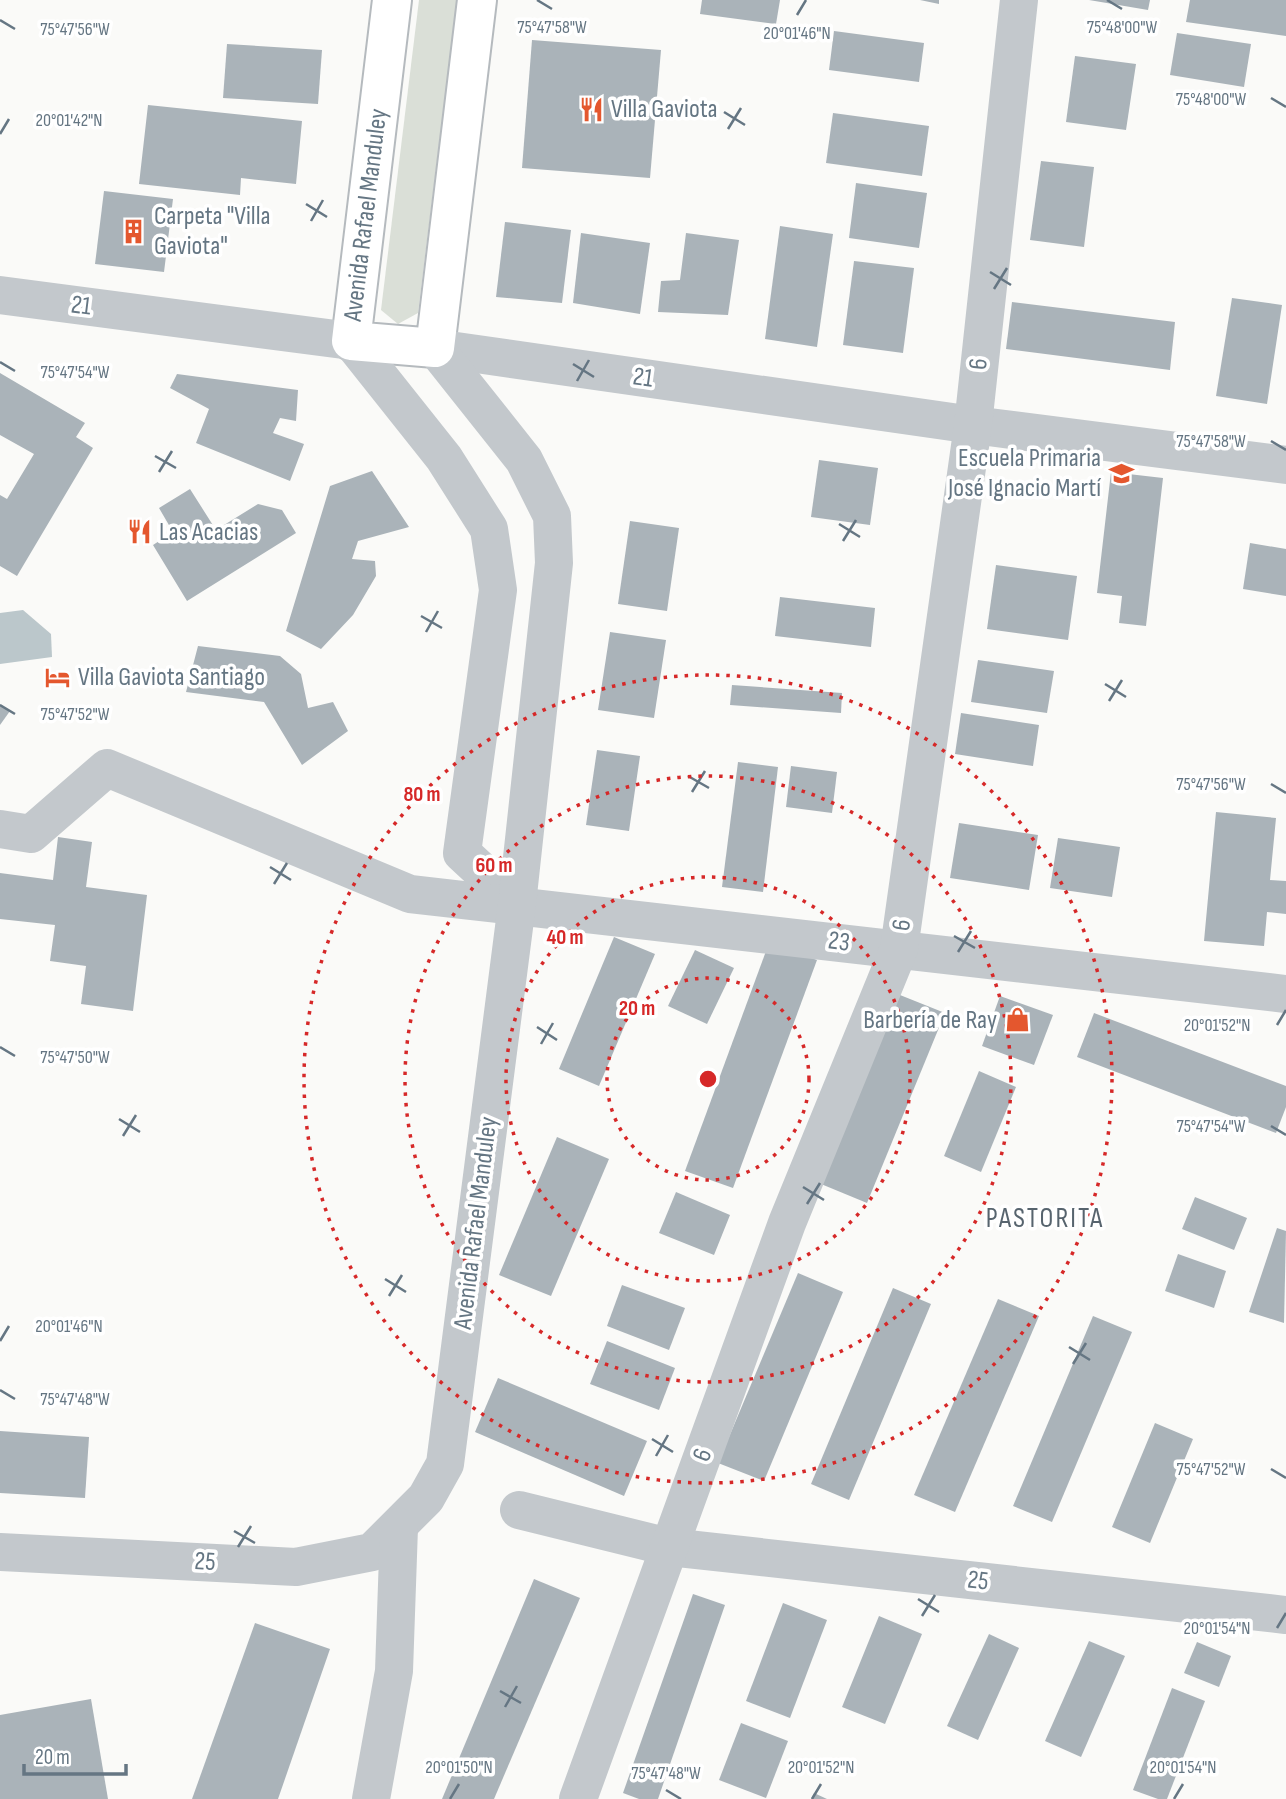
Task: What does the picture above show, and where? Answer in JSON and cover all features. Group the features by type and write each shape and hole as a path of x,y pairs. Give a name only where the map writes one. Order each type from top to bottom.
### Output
{"main road":[{"name":"Avenida Rafael Manduley","path":"351,341 392,0"},
{"path":"435,348 477,0"},
{"name":"21","path":"351,341 435,348"}],"street":[{"name":"6","path":"578,1799 787,1223 899,949 972,425 1019,0"},
{"name":"21","path":"0,295 351,341"},
{"name":"Avenida Rafael Manduley","path":"351,341 444,458 489,529 498,590 462,853 517,904"},
{"name":"21","path":"435,348 972,425 1286,466"},
{"name":"Avenida Rafael Manduley","path":"399,1527 426,1498 445,1464 517,904 554,563 552,516 524,460 435,348"},
{"name":"23","path":"0,829 32,834 107,768 188,804 410,894 517,904 1286,994"},
{"name":"25","path":"519,1510 669,1547 1286,1615"},
{"name":"25","path":"0,1552 296,1567 372,1552 399,1527"},
{"path":"371,1799 394,1671 399,1527"}],"shaded area":[{"path":"419,0 457,0 418,313 398,324 381,310"},
{"path":"23,610 51,634 52,657 0,664 0,613"}],"building":[{"path":"702,0 780,0 776,24 700,14"},
{"path":"920,0 939,0 939,4"},
{"path":"1089,0 1150,0 1148,10"},
{"path":"1190,0 1286,0 1286,36 1186,22"},
{"path":"834,31 924,43 919,82 829,70"},
{"path":"1177,33 1251,44 1244,87 1170,75"},
{"name":"Villa Gaviota","path":"532,40 661,50 650,178 522,168"},
{"path":"227,44 322,50 318,104 223,98"},
{"path":"1075,56 1136,64 1126,130 1066,122"},
{"path":"148,105 302,121 296,184 241,178 240,195 139,184"},
{"path":"833,113 929,126 922,176 826,163"},
{"path":"1041,161 1094,167 1084,247 1030,240"},
{"path":"856,183 927,193 919,248 849,238"},
{"name":"Carpeta \"Villa Gaviota\"","path":"104,191 173,199 164,272 95,264"},
{"path":"505,222 571,230 562,303 496,297"},
{"path":"780,226 833,234 817,347 765,339"},
{"path":"581,233 650,243 640,314 573,303"},
{"path":"686,233 739,240 728,315 658,312 661,281 680,280"},
{"path":"854,261 914,268 903,353 843,345"},
{"path":"1232,298 1282,305 1267,404 1216,396"},
{"path":"1012,302 1175,322 1170,370 1006,349"},
{"path":"0,373 85,423 76,437 93,448 17,576 0,566 0,495 7,499 34,454 0,435"},
{"path":"177,374 298,390 296,421 280,418 273,433 304,444 290,481 196,443 209,409 170,388"},
{"path":"819,460 878,468 870,525 811,517"},
{"path":"372,471 409,527 358,541 352,559 375,561 376,576 353,615 321,649 286,631 330,486"},
{"path":"1111,472 1163,478 1146,626 1119,623 1122,596 1097,593"},
{"path":"190,489 216,530 258,504 282,510 296,533 187,601 153,545 173,532 159,508"},
{"path":"630,521 679,528 667,611 618,604"},
{"path":"1250,543 1286,549 1286,596 1243,589"},
{"path":"996,565 1077,576 1068,640 987,629"},
{"path":"780,597 875,608 871,647 775,636"},
{"path":"610,632 666,640 654,718 598,710"},
{"path":"198,646 280,656 301,674 308,708 333,702 348,731 302,765 264,702 186,692"},
{"path":"978,660 1054,671 1047,713 971,702"},
{"path":"732,685 842,693 841,713 730,705"},
{"path":"0,704 10,711 0,725"},
{"path":"961,713 1039,725 1033,766 955,754"},
{"path":"597,750 640,756 629,831 586,825"},
{"path":"738,762 778,767 763,892 722,887"},
{"path":"791,766 837,772 832,813 786,807"},
{"path":"1216,812 1276,818 1270,880 1286,881 1286,914 1267,912 1264,946 1204,941"},
{"path":"959,823 1038,835 1029,890 950,878"},
{"path":"58,837 92,842 86,887 147,895 133,1011 81,1004 86,966 50,961 55,925 0,919 0,873 53,880"},
{"path":"1058,838 1120,847 1112,897 1050,888"},
{"path":"614,937 655,954 599,1086 559,1069"},
{"path":"769,943 817,960 733,1188 685,1171"},
{"path":"695,950 734,968 707,1024 668,1006"},
{"path":"900,995 945,1013 867,1203 821,1184"},
{"path":"1000,996 1053,1015 1034,1065 982,1046"},
{"path":"1094,1013 1286,1086 1286,1107 1276,1133 1077,1057"},
{"path":"979,1071 1016,1087 981,1172 944,1156"},
{"path":"557,1137 609,1159 551,1296 499,1275"},
{"path":"676,1192 730,1215 714,1255 659,1233"},
{"path":"1195,1197 1247,1218 1234,1250 1182,1229"},
{"path":"1277,1228 1286,1231 1284,1323 1249,1312"},
{"path":"1178,1254 1226,1271 1214,1308 1165,1291"},
{"path":"798,1273 843,1292 764,1481 718,1463"},
{"path":"622,1285 685,1308 669,1350 607,1326"},
{"path":"893,1288 931,1304 849,1500 811,1484"},
{"path":"998,1299 1039,1316 955,1512 914,1495"},
{"path":"1093,1316 1132,1332 1052,1522 1013,1506"},
{"path":"607,1341 675,1368 659,1410 590,1384"},
{"path":"498,1378 647,1441 624,1496 475,1432"},
{"path":"1155,1423 1193,1439 1150,1543 1112,1527"},
{"path":"0,1431 89,1437 85,1498 0,1493"},
{"path":"534,1579 580,1598 494,1799 442,1799"},
{"path":"693,1594 725,1605 658,1799 639,1799 623,1793"},
{"path":"783,1603 827,1620 790,1718 746,1701"},
{"path":"879,1616 922,1634 885,1724 842,1707"},
{"path":"255,1623 330,1649 278,1799 192,1799"},
{"path":"989,1634 1019,1648 978,1740 947,1726"},
{"path":"1089,1641 1125,1656 1081,1757 1045,1741"},
{"path":"1197,1642 1231,1656 1219,1687 1184,1673"},
{"path":"1172,1688 1205,1701 1167,1799 1158,1799 1133,1790"},
{"path":"91,1699 108,1799 0,1799 0,1715"},
{"path":"741,1723 788,1741 766,1798 719,1780"},
{"path":"814,1793 827,1799 811,1799"}],"place":[{"name":"Villa Gaviota","path":"591,109"},
{"name":"Carpeta \"Villa Gaviota\"","path":"134,231"},
{"name":"Escuela Primaria José Ignacio Martí","path":"1121,473"},
{"name":"Las Acacias","path":"139,532"},
{"name":"Villa Gaviota Santiago","path":"58,677"},
{"name":"Barbería de Ray","path":"1017,1020"}],"district":[{"name":"PASTORITA","path":"1045,1218"}]}
